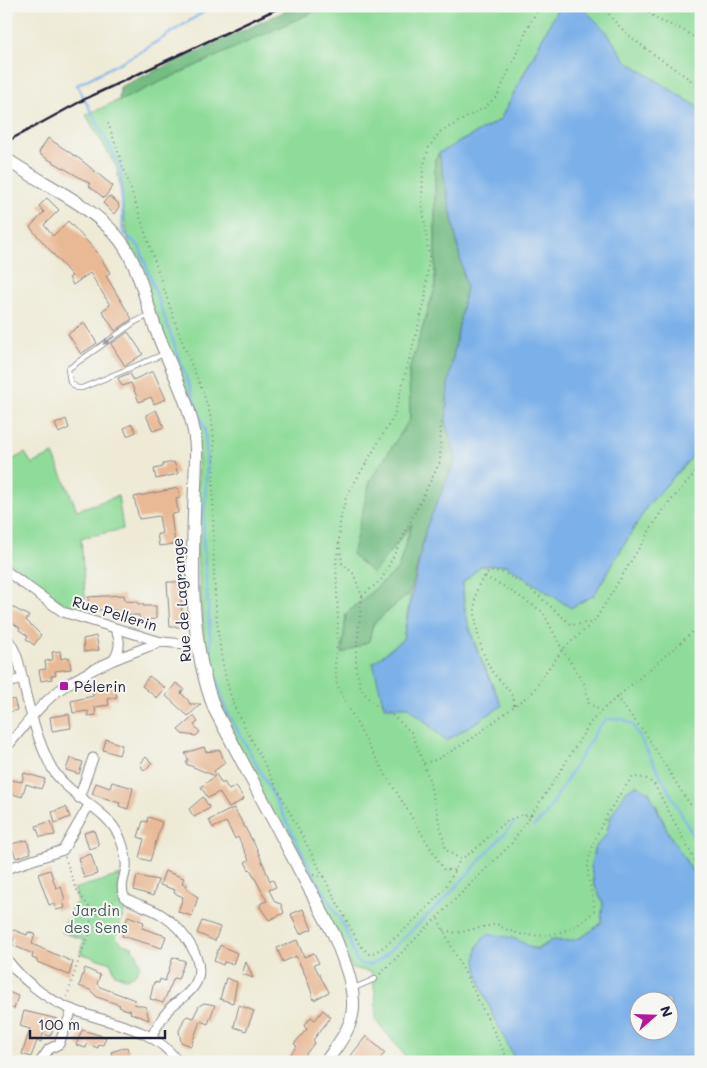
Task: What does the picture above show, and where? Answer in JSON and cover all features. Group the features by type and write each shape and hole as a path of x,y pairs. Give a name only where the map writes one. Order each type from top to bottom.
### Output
{"street":[{"name":"Rue de Lagrange","path":"10,162 76,202 115,234 130,258 195,435 197,454 192,529 192,567 198,646 203,674 215,710 334,935 351,989 353,1004 350,1025 326,1062"},
{"name":"Rue Pellerin","path":"6,571 63,612 161,642 198,646"},
{"path":"114,628 119,636 120,644 114,659"},
{"path":"6,637 16,653 27,699 44,754 54,772 79,798 111,824 122,844 125,852 126,867 121,890 124,897 163,915 176,926 191,947 199,970 198,979 193,987 160,1020 152,1036"},
{"path":"6,748 33,715 64,686 114,659 161,642"},
{"path":"6,683 23,679"},
{"path":"79,798 93,758"},
{"path":"6,869 63,850 89,805"},
{"path":"6,958 12,967 50,999 68,1008 152,1036 170,1049 178,1062"},
{"path":"40,1062 49,1050 58,1044 68,1008"}],"lane":[{"path":"151,314 135,322 68,369 70,382 77,388 82,388 165,353"},
{"path":"351,989 375,979"}],"path":[{"path":"455,870 444,870 369,747 337,685 334,665 338,624 336,560 340,522 346,497 394,416 426,301 429,257 422,201 423,168 429,147 440,132 484,108 498,95 529,24 540,6"},
{"path":"603,6 644,47 672,65 701,88"},
{"path":"640,6 658,20 681,29 701,41"},
{"path":"108,122 127,172 177,329 208,409 213,430 215,456 213,558 220,644 228,689 234,708 359,944 369,954 383,949 444,889 460,859 479,848 506,820 520,814 531,815"},
{"path":"362,596 382,579 440,462 441,418"},
{"path":"424,763 436,760 470,740 514,705 534,692 544,674 562,650 594,622 661,512 701,466"},
{"path":"339,540 342,563 353,573 362,596 356,654 356,670 361,688 371,702 391,714 412,733 424,763 446,850 460,859"},
{"path":"514,705 514,696 491,670 481,645 474,600 475,590 484,577 490,572 504,573 543,600 572,625 594,622"},
{"path":"484,577 505,587 543,612 562,650 586,685 589,703 601,711"},
{"path":"375,979 438,919 456,897 511,844 554,783 590,723 601,711 701,625"},
{"path":"616,697 645,733 686,799 694,805 701,805"},
{"path":"444,930 456,933 497,924 508,932 537,935 574,929 586,920 594,911 594,894 588,871 589,852 622,789 633,777 645,778 654,784 701,872"},
{"path":"63,850 76,889 92,916 92,931 81,953 68,1008"},
{"path":"92,916 112,904 121,890"},
{"path":"438,919 509,1062"}],"green space":[{"path":"296,6 326,6 119,101 120,87"},
{"path":"326,6 559,6 500,120 439,153 435,159 435,288 409,371 410,419 370,481 412,522 398,569 346,614 342,653 369,641 373,624 411,592 403,639 409,707 446,741 502,706 470,630 466,614 463,582 481,566 506,565 571,607 594,595 648,505 701,447 701,885 669,834 656,804 611,816 606,835 594,849 591,866 594,884 603,903 601,923 579,938 568,941 552,940 537,948 528,947 503,938 482,987 516,1062 410,1062 375,1019 375,996 371,972 352,968 234,739 206,663 196,543 199,433 128,240 117,168 86,115"},
{"path":"580,6 662,6 689,9 701,17 701,109 626,61 606,31"},
{"path":"439,153 466,287 448,385 446,424 456,458 426,528 411,592 373,624 369,641 342,654 346,614 398,569 412,524 373,573 352,555 370,481 410,419 409,371 435,288 435,159"},
{"path":"25,453 32,464 53,454 77,510 118,496 123,529 81,538 86,612 65,605 6,560 6,463"},
{"name":"Jardin des Sens","path":"121,875 119,893 123,900 131,907 126,907 116,937 123,944 133,947 132,950 137,954 140,965 135,975 125,978 115,974 111,963 80,953 84,940 62,932 67,919 71,918 71,908 78,901 74,889"}],"water":[{"path":"559,6 581,6 606,31 626,61 701,109 701,447 648,505 594,595 571,608 506,565 481,566 463,582 466,614 475,646 502,706 446,741 409,707 384,707 373,663 403,639 426,528 456,458 446,424 448,385 466,287 439,153 500,120"},
{"path":"637,785 649,792 669,834 701,885 701,1062 516,1062 482,988 476,958 478,946 487,934 515,939 531,948 537,949 552,940 568,941 579,938 601,923 603,903 594,884 591,866 594,849 606,835 611,816 627,790"}],"building":[{"path":"48,138 81,160 113,186 104,198 89,186 91,184 41,155 39,152"},
{"path":"109,196 118,203 119,207 114,214 103,203"},
{"path":"47,198 59,210 44,225 53,236 68,221 97,252 110,273 106,276 132,319 115,331 102,311 110,305 90,273 73,285 69,278 72,276 30,227 44,212 39,206"},
{"path":"84,323 97,343 81,354 68,334"},
{"path":"128,332 143,354 125,366 111,344"},
{"path":"153,371 166,399 154,404 151,397 139,402 131,383 122,386 118,378 130,373 133,380"},
{"path":"156,410 164,427 153,431 146,415"},
{"path":"66,419 69,428 59,433 55,424"},
{"path":"132,424 136,432 127,436 124,428"},
{"path":"174,462 178,474 156,479 154,469 163,467 163,464"},
{"path":"178,488 180,498 176,499 178,513 171,514 175,544 159,546 157,534 162,534 159,516 139,519 134,497"},
{"path":"167,582 178,582 178,586 180,586 183,627 170,627"},
{"path":"124,595 125,601 138,602 138,604 143,604 143,606 156,606 156,619 139,620 139,615 121,616 117,610 89,610 88,597"},
{"path":"10,606 29,616 26,620 41,635 34,645 26,639 28,636 19,630 20,628 6,618 6,611"},
{"path":"96,636 99,650 84,652 83,639"},
{"path":"60,651 61,659 69,657 71,669 55,671 56,675 51,676 52,679 41,681 39,670 46,669 45,661 53,660 52,652"},
{"path":"149,676 165,688 157,698 142,686"},
{"path":"176,683 184,689 181,693 190,704 201,704 188,716 166,696"},
{"path":"114,685 117,697 108,699 109,705 95,707 96,715 88,716 88,711 73,713 71,701 93,696 92,688"},
{"path":"14,699 17,710 6,713 6,701"},
{"path":"69,714 71,728 52,731 50,717"},
{"path":"194,716 198,722 194,725 200,732 196,736 182,734 178,730"},
{"path":"106,739 122,745 119,755 103,750"},
{"path":"204,747 206,752 220,750 225,763 214,771 222,784 224,782 229,790 236,786 244,799 229,808 219,792 208,798 201,787 215,776 186,764 188,759 185,753"},
{"path":"146,757 152,763 144,771 140,764"},
{"path":"70,758 83,762 79,774 66,770"},
{"path":"24,773 45,779 41,789 26,784 22,797 6,792 6,779 22,782"},
{"path":"112,782 133,788 128,809 119,806 120,803 92,794 96,783 110,788"},
{"path":"203,797 210,808 194,817 189,809"},
{"path":"66,807 70,817 55,823 52,812"},
{"path":"234,808 257,849 270,881 273,880 276,887 269,890 275,902 281,904 284,913 269,920 260,907 261,903 267,901 245,862 249,860 238,837 235,839 226,822 213,828 209,820"},
{"path":"148,817 162,822 150,861 139,858 144,839 138,837 143,821 147,822"},
{"path":"51,821 55,835 40,837 36,826"},
{"path":"94,830 99,846 89,849 84,833"},
{"path":"27,840 31,853 16,858 11,844"},
{"path":"91,854 97,874 84,878 78,858"},
{"path":"50,870 56,888 61,886 65,908 56,910 54,903 49,905 38,874"},
{"path":"165,871 184,878 182,883 187,885 186,889 198,897 192,916 178,912 183,897 174,893 175,890 160,885"},
{"path":"137,876 158,880 153,896 134,890"},
{"path":"303,909 312,929 300,934 291,914"},
{"path":"128,916 144,922 142,928 166,936 162,948 122,936"},
{"path":"202,921 220,927 215,941 197,933"},
{"path":"14,930 27,935 28,932 35,934 32,944 73,962 69,975 37,962 37,960 32,958 33,954 12,945 14,938 6,934"},
{"path":"297,940 304,957 314,953 319,963 314,965 329,992 314,1000 296,956 283,962 277,948"},
{"path":"220,945 237,953 233,964 224,962 223,965 214,961"},
{"path":"173,957 185,961 178,979 174,978 163,1003 150,999 154,982 159,983 160,979 165,981"},
{"path":"246,962 253,978 242,974"},
{"path":"85,968 100,975 97,984 100,987 135,1000 134,1004 146,1007 149,1020 130,1013 131,1011 119,1007 120,1005 97,997 90,990 79,986"},
{"path":"226,978 237,982 233,1003 220,999"},
{"path":"6,991 18,996 14,1009 6,1006"},
{"path":"204,1003 215,1005 208,1024 200,1021 191,1046 181,1042 179,1031 184,1019 187,1016 193,1018 199,1006"},
{"path":"239,1005 254,1011 246,1031 234,1027"},
{"path":"323,1010 331,1017 313,1040 315,1042 300,1062 285,1062 297,1046 294,1044 307,1029 304,1026 311,1017 315,1020"},
{"path":"24,1011 58,1019 50,1036 43,1034 41,1042 37,1041 31,1057 22,1054 30,1029 20,1026"},
{"path":"82,1030 106,1037 103,1045 99,1044 98,1048 87,1044 86,1048 76,1045"},
{"path":"366,1036 385,1053 377,1062 346,1062"},
{"path":"127,1047 132,1062 114,1062 111,1052"}],"waterway":[{"path":"213,6 142,51 77,85 121,168 123,232 139,246 205,430 207,465 203,536 212,663 226,709 269,787 313,874"},
{"path":"534,826 545,816 598,728 606,719 623,719 633,725 701,850"},
{"path":"314,876 345,928 355,958 360,964 369,965 379,961 445,899 514,823"}],"railway":[{"path":"6,142 87,98 283,6"}],"place":[{"name":"Pélerin","path":"64,686"}]}
